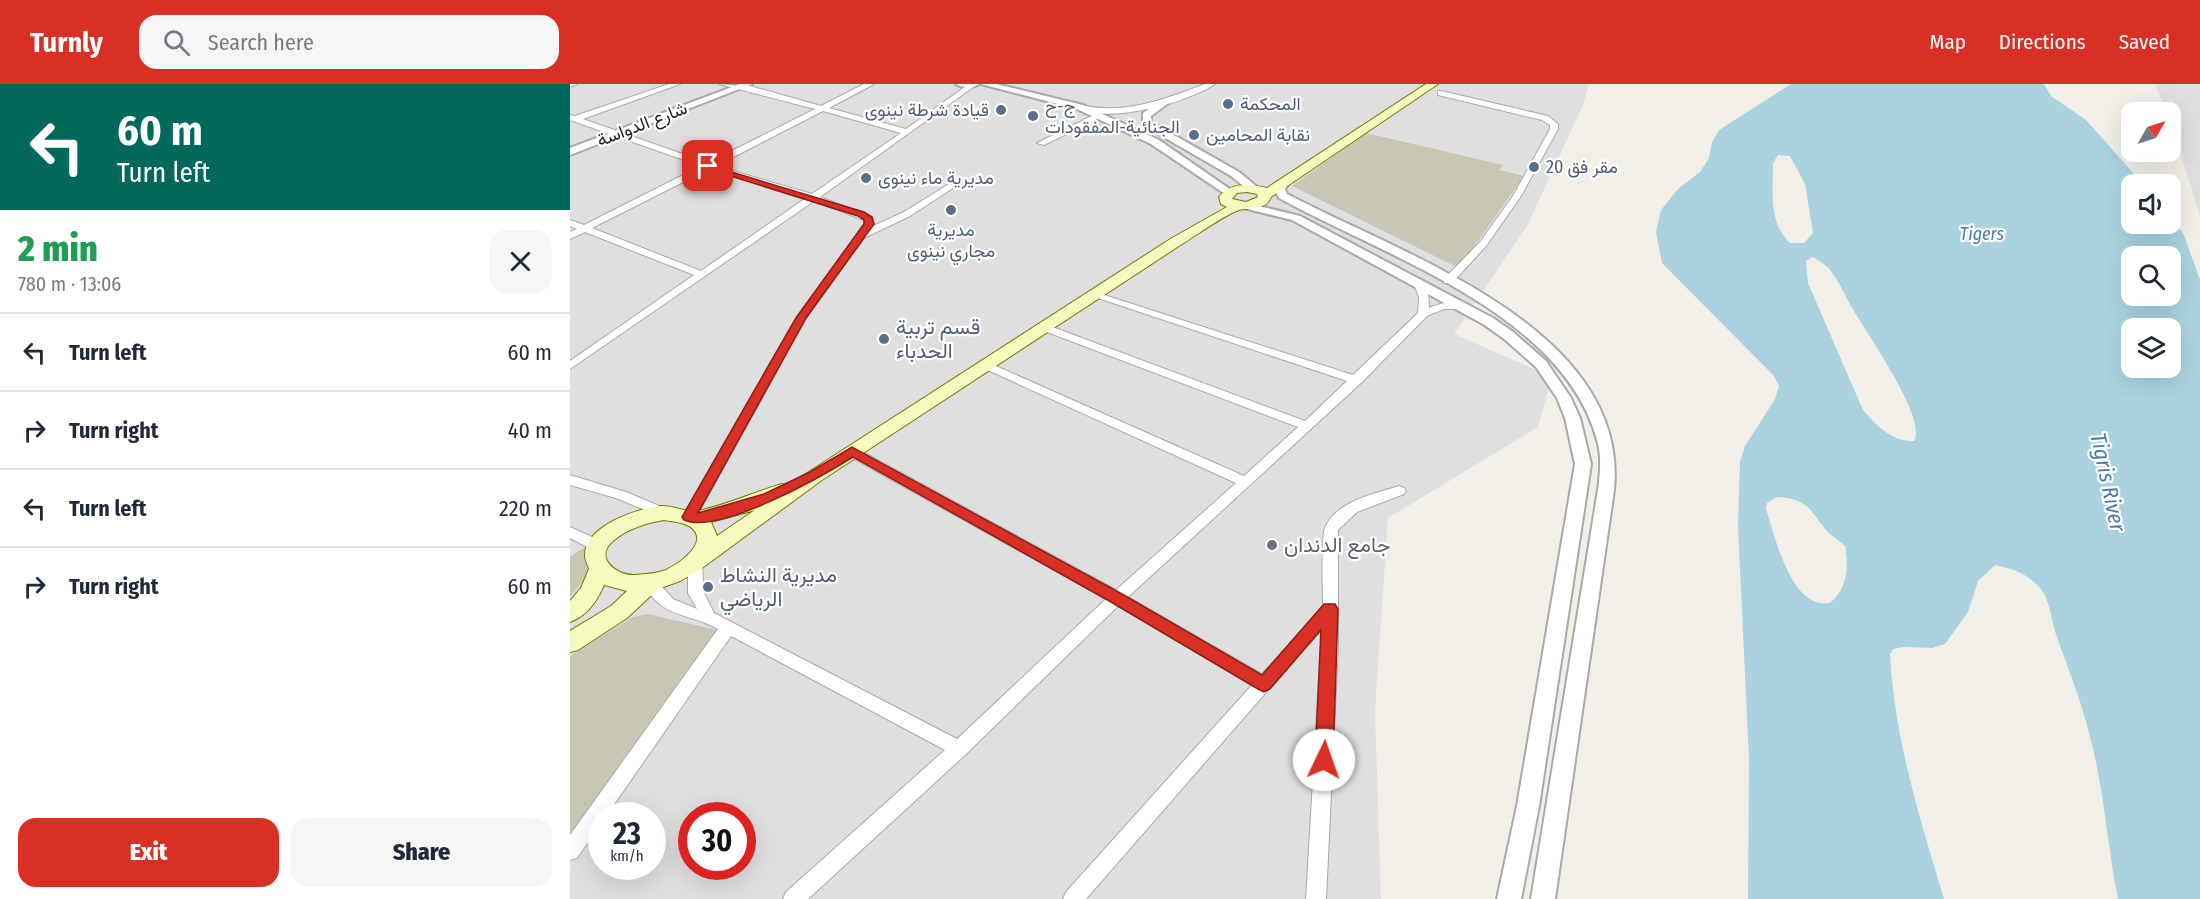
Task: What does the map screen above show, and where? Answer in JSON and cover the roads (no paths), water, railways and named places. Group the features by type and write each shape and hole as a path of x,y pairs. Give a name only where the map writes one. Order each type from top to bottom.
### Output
{"main road":[{"path":"1258,191 1415,84"},
{"path":"814,475 745,506 692,518 664,513 638,517 624,523 612,531 598,546 596,558 600,569 609,577 623,582 650,583 669,578 751,523 814,475 1177,241 1235,201 1284,183 1437,89"},
{"path":"1235,201 1261,202 1258,191"},
{"path":"692,518 703,526 707,535 707,545 698,559"},
{"path":"570,613 594,587 600,569"},
{"path":"570,644 619,612 650,583"}],"street":[{"path":"572,119 676,84"},
{"path":"723,84 742,86 908,132"},
{"path":"570,236 870,84"},
{"path":"960,84 974,84"},
{"path":"573,361 908,132 974,84"},
{"path":"985,84 1096,111 1123,111 1165,102 1211,84"},
{"name":"شارع الدواسة","path":"570,152 742,86"},
{"path":"1437,89 1545,118 1554,124 1554,129 1504,215 1483,244 1448,281"},
{"path":"1165,102 1146,115 1146,123 1240,176 1258,191"},
{"path":"1080,107 1166,148 1235,201 1285,214 1343,235 1448,281 1503,312 1539,337 1575,375 1588,395 1606,442 1608,468 1543,899"},
{"path":"1041,143 1099,116"},
{"path":"572,119 708,166 812,197 869,219 869,224 801,318 692,518"},
{"path":"1284,183 1279,189 1283,196 1419,284 1488,321 1521,345 1554,381 1567,402 1575,423 1583,464 1528,806 1509,899"},
{"path":"859,237 907,214 952,186"},
{"path":"570,223 700,274"},
{"path":"1419,284 1424,297 1423,314"},
{"path":"1094,295 1357,380"},
{"path":"793,899 959,749 1117,598 1357,380 1423,314 1434,308 1461,306"},
{"path":"1488,321 1503,312"},
{"path":"1043,327 1307,426"},
{"path":"985,364 1246,482"},
{"path":"852,452 1117,598 1264,684"},
{"path":"570,480 621,495 664,513"},
{"path":"1316,899 1330,645 1331,530 1337,519 1347,510 1399,490"},
{"path":"570,532 598,546"},
{"path":"698,559 696,593 709,618"},
{"path":"650,583 657,596 670,607 688,614 709,618 728,627 959,749"},
{"path":"1073,899 1330,609"},
{"path":"570,851 728,627"}],"water":[{"name":"Tigers","path":"1791,84 2044,84 2051,96 2086,120 2134,174 2121,174 2121,234 2181,234 2181,231 2184,235 2200,280 2200,899 2118,899 2094,753 2048,604 2043,592 2030,578 1995,565 1978,581 1968,612 1945,644 1932,648 1903,647 1893,649 1890,654 1892,685 1903,747 1917,808 1944,899 1748,899 1749,759 1738,527 1740,461 1745,446 1775,399 1779,386 1774,376 1662,263 1656,232 1661,210 1678,189 1700,172 1709,158 1712,142 1719,130","holes":["1778,155 1790,156 1805,184 1813,233 1804,243 1790,243 1783,235 1775,216 1773,163","1813,257 1827,267 1834,276 1905,396 1916,430 1914,441 1892,436 1879,427 1863,410 1808,283 1806,261","1777,497 1802,503 1812,511 1828,532 1845,546 1847,562 1845,577 1840,591 1830,603 1816,602 1805,595 1795,583 1780,552 1766,509 1767,503"]}],"place":[{"name":"المحكمة","path":"1228,104"},
{"name":"قيادة شرطة نينوى","path":"1001,110"},
{"name":"ج-ح الجنائية-المفقودات","path":"1033,116"},
{"name":"نقابة المحامين","path":"1194,135"},
{"name":"مقر فق 20","path":"1534,167"},
{"name":"مديرية ماء نينوى","path":"866,178"},
{"name":"مديرية مجاري نينوى","path":"951,210"},
{"name":"قسم تربية الحدباء","path":"884,339"},
{"name":"جامع الدندان","path":"1272,545"},
{"name":"مديرية النشاط الرياضي","path":"708,587"}],"water label":[{"name":"Tigris River","path":"2108,482"}]}
